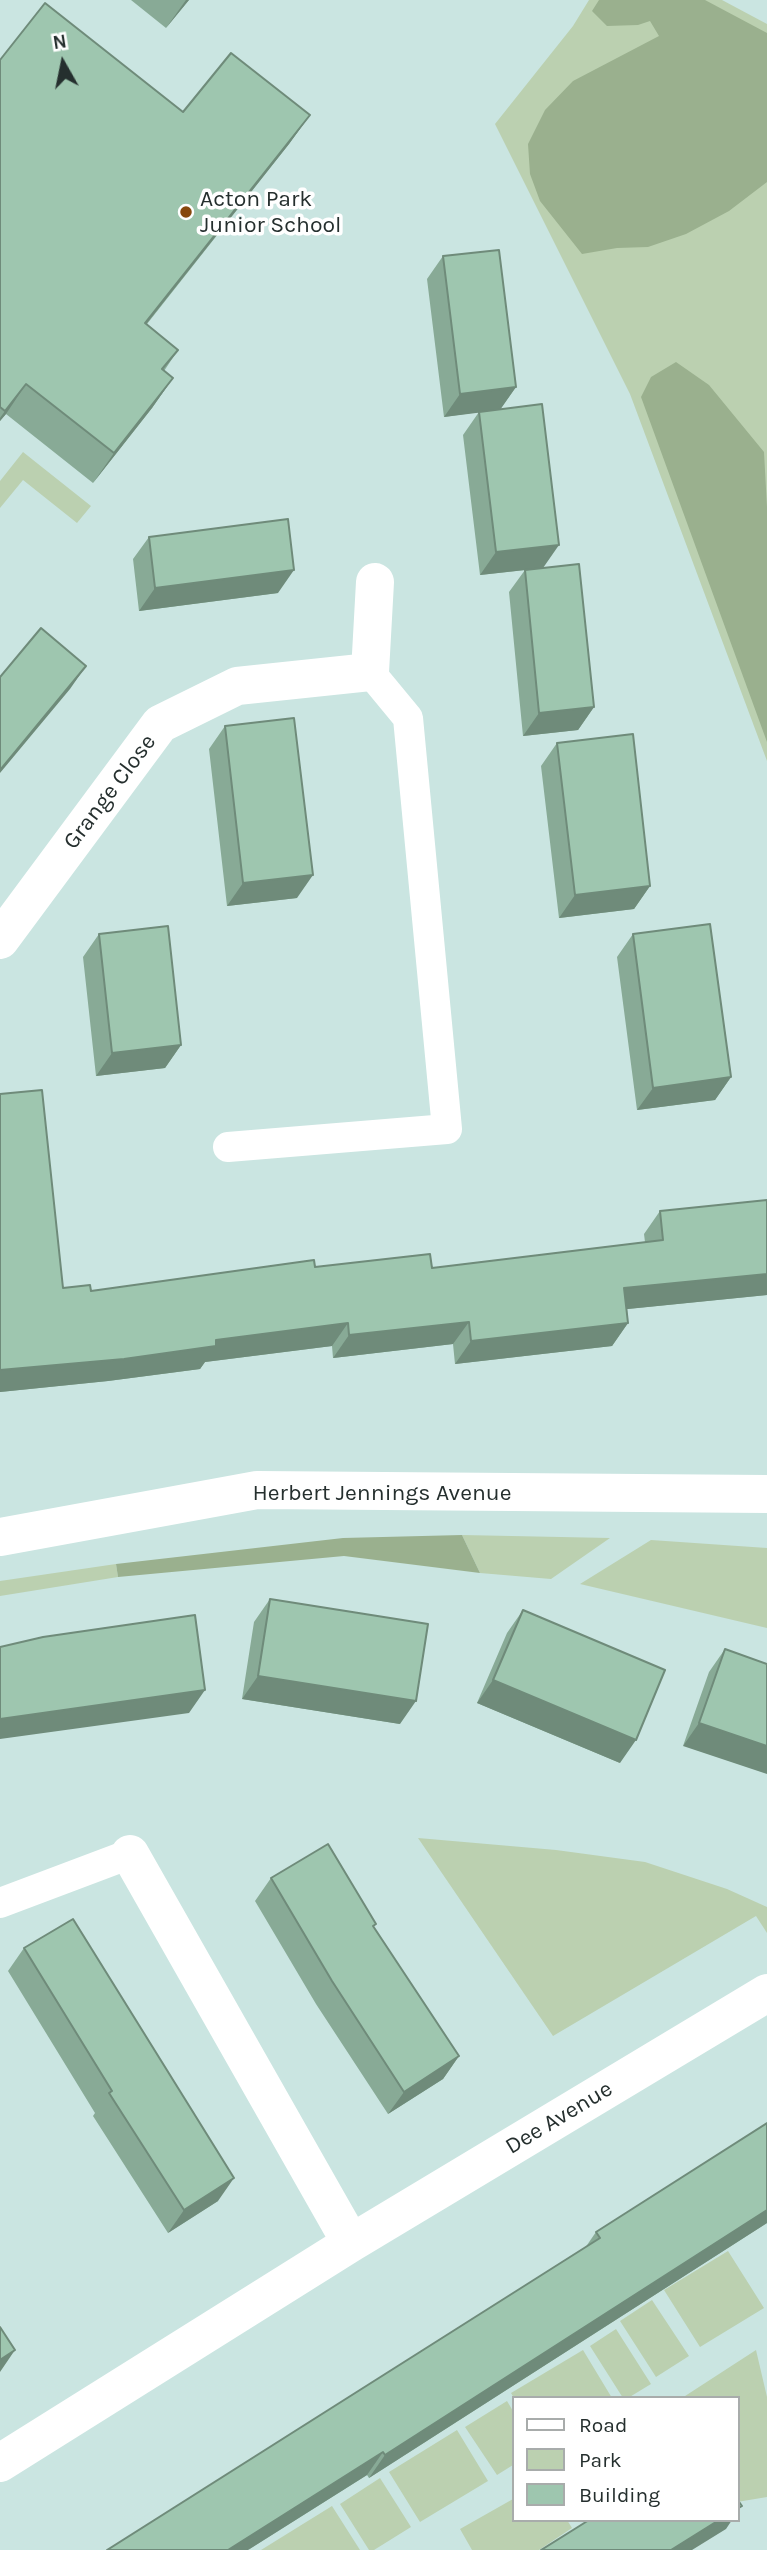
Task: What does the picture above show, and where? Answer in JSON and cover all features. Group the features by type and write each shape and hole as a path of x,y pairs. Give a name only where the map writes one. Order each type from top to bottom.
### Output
{"street":[{"path":"370,672 375,582"},
{"name":"Grange Close","path":"0,940 160,724 237,686 370,672"},
{"name":"Herbert Jennings Avenue","path":"0,1537 257,1490 767,1494"},
{"path":"130,1854 351,2243"},
{"name":"Dee Avenue","path":"0,2463 351,2243 767,1993"}],"lane":[{"path":"228,1147 447,1129 408,718 370,672"},
{"path":"0,1903 130,1854"}],"green space":[{"path":"589,0 722,0 767,24 767,761 630,394 495,124 573,26"},
{"path":"599,0 705,0 767,33 767,182 729,211 686,234 648,247 617,248 582,254 540,201 530,174 528,144 545,110 573,81 659,36 650,21 638,25 607,26 592,11"},
{"path":"676,362 709,385 764,452 767,507 767,742 641,397 651,377"},
{"path":"23,452 91,506 77,523 23,480 0,508 0,481"},
{"path":"462,1535 610,1538 551,1579 480,1573"},
{"path":"462,1535 480,1573 344,1556 118,1577 116,1564 343,1538"},
{"path":"651,1540 767,1548 767,1628 580,1584"},
{"path":"116,1564 118,1577 0,1596 0,1581"},
{"path":"418,1838 556,1850 645,1862 727,1889 767,1907 767,1933 756,1916 553,2036"},
{"path":"728,2251 764,2308 700,2347 664,2290"},
{"path":"652,2300 689,2356 656,2377 620,2321"},
{"path":"616,2329 651,2384 631,2396 622,2396 590,2346"},
{"path":"583,2350 611,2396 513,2396 511,2393"},
{"path":"756,2350 767,2397 767,2497 739,2502 739,2396 685,2396"},
{"path":"507,2401 512,2409 512,2466 497,2475 465,2427"},
{"path":"457,2430 488,2481 420,2522 389,2472"},
{"path":"380,2478 411,2527 374,2550 369,2550 340,2504"},
{"path":"512,2500 512,2522 568,2522 572,2528 539,2550 472,2550 460,2529"},
{"path":"332,2506 360,2550 261,2550"}],"building":[{"path":"45,3 183,112 231,53 310,115 145,323 178,350 162,369 173,378 114,453 26,384 5,411 0,407 0,60"},
{"path":"499,250 516,387 460,394 443,256"},
{"path":"542,404 559,545 496,552 479,412"},
{"path":"288,519 294,570 155,588 149,537"},
{"path":"579,564 594,707 539,713 525,570"},
{"path":"41,628 86,666 0,770 0,677"},
{"path":"294,718 313,875 243,883 225,726"},
{"path":"633,734 650,886 575,895 557,743"},
{"path":"710,924 731,1077 653,1088 633,934"},
{"path":"168,926 181,1045 112,1053 99,934"},
{"path":"42,1090 63,1288 90,1285 91,1291 314,1260 315,1267 430,1254 432,1268 663,1240 660,1211 767,1200 767,1274 624,1288 628,1323 471,1341 469,1322 349,1335 348,1323 216,1340 216,1346 124,1359 0,1370 0,1094"},
{"path":"270,1599 428,1624 416,1701 258,1676"},
{"path":"523,1610 665,1670 636,1740 493,1680"},
{"path":"195,1615 205,1690 0,1719 0,1647 43,1637"},
{"path":"725,1649 767,1664 767,1746 699,1723"},
{"path":"328,1844 376,1924 373,1926 459,2056 404,2092 332,1981 271,1878"},
{"path":"73,1919 234,2178 184,2210 109,2093 112,2091 24,1948"},
{"path":"767,2123 767,2210 385,2455 383,2452 228,2550 107,2550 600,2238 596,2232"},
{"path":"0,2327 15,2350 0,2360"},
{"path":"586,2522 716,2522 671,2550 541,2550"}],"place":[{"name":"Acton Park Junior School","path":"186,212"}]}
